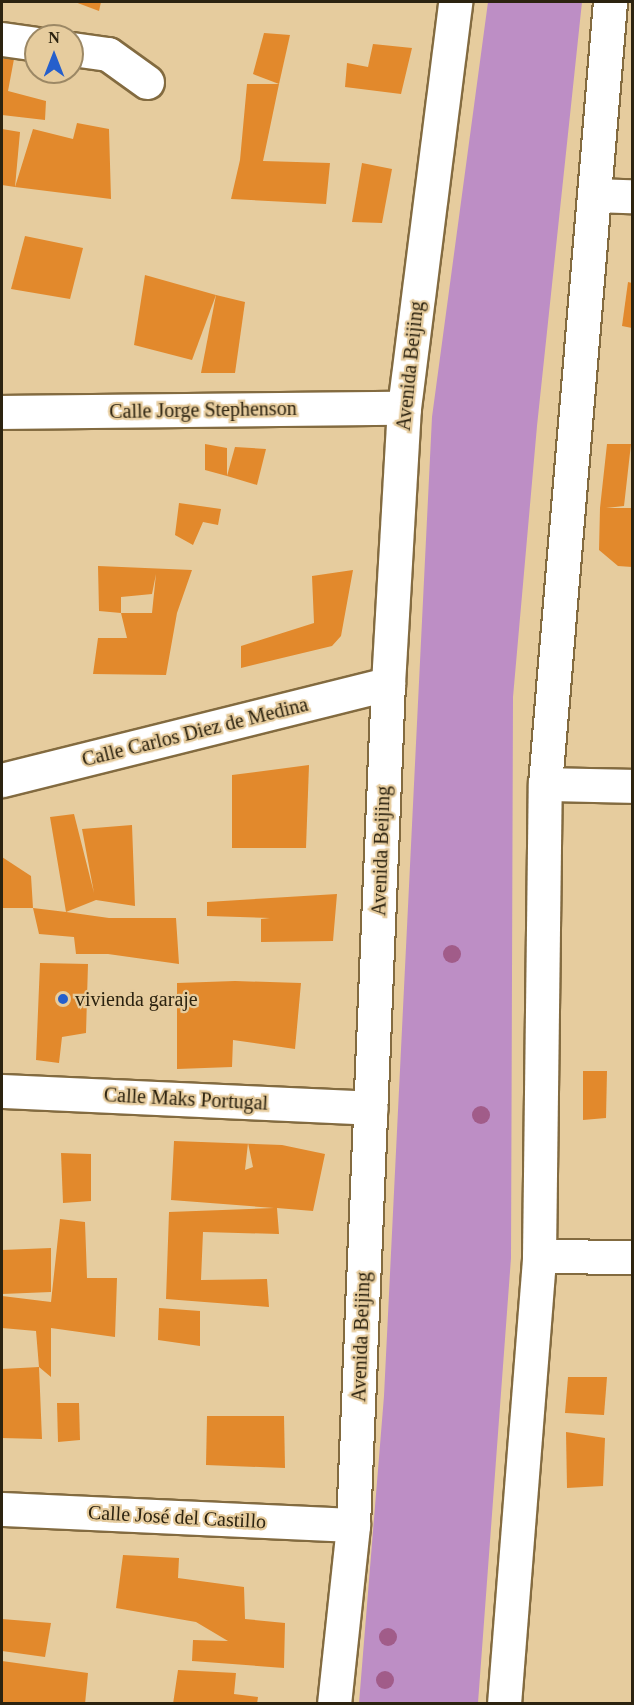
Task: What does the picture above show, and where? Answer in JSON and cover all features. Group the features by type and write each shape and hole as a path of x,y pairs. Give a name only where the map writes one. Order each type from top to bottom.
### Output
{"street":[{"name":"Avenida Beijing","path":"334,1704 353,1526 388,684 404,408 455,2"},
{"path":"504,1704 539,1256 545,784 610,2"},
{"path":"2,39 24,42"},
{"path":"84,51 108,54 147,82"},
{"path":"594,195 633,196"},
{"name":"Calle Jorge Stephenson","path":"2,412 404,408"},
{"name":"Calle Carlos Diez de Medina","path":"2,780 388,684"},
{"path":"545,784 633,786"},
{"name":"Calle Maks Portugal","path":"2,1091 371,1108"},
{"path":"539,1256 633,1257"},
{"name":"Calle José del Castillo","path":"2,1509 353,1526"}],"shaded area":[{"path":"488,2 582,2 537,426 513,697 511,1258 478,1703 359,1703 384,1396 432,417"}],"building":[{"path":"75,2 101,2 99,11"},
{"path":"264,33 290,35 279,84 253,74"},
{"path":"373,44 412,48 401,94 345,87 347,63 368,67"},
{"path":"2,59 14,59 8,91 46,101 45,120 2,115"},
{"path":"247,84 279,84 263,161 330,163 326,204 231,199 240,160"},
{"path":"77,123 109,129 111,199 15,187 33,129 73,139"},
{"path":"2,129 20,132 15,187 2,185"},
{"path":"362,163 392,169 382,223 352,222"},
{"path":"25,236 83,248 70,299 11,289"},
{"path":"145,275 216,295 192,360 134,345"},
{"path":"628,282 632,283 632,328 622,326"},
{"path":"216,295 245,302 235,373 201,373"},
{"path":"205,444 227,448 227,476 205,470"},
{"path":"607,444 631,444 624,506 606,508 632,508 632,567 618,566 599,550 600,508"},
{"path":"235,447 266,449 257,485 227,476"},
{"path":"179,503 221,509 218,525 203,522 193,545 175,535"},
{"path":"98,566 192,570 177,613 166,675 93,674 98,638 127,638 121,613 99,611","holes":["156,574 152,613 121,613 121,597 152,594"]},
{"path":"353,570 341,636 332,646 241,668 241,646 314,623 312,576"},
{"path":"309,765 306,848 232,848 232,775"},
{"path":"74,814 94,893 82,829 132,825 135,906 96,900 66,912 50,817"},
{"path":"2,857 31,876 33,908 2,908"},
{"path":"337,894 333,941 261,942 261,919 270,918 207,916 207,902"},
{"path":"33,908 109,918 176,918 179,964 108,954 76,954 74,937 39,934"},
{"name":"vivienda garaje","path":"40,963 88,964 86,1033 62,1037 59,1063 36,1060"},
{"path":"235,981 301,983 295,1049 233,1040 232,1067 177,1069 177,983"},
{"path":"583,1071 607,1071 606,1118 583,1120"},
{"path":"174,1141 282,1145 325,1154 313,1211 277,1208 279,1234 203,1232 201,1280 267,1279 269,1307 166,1299 169,1212 274,1208 171,1200","holes":["248,1144 253,1167 245,1170"]},
{"path":"61,1153 91,1154 91,1201 63,1203"},
{"path":"60,1219 85,1222 87,1278 117,1278 115,1337 51,1328 51,1377 39,1367 36,1331 2,1328 2,1296 51,1302"},
{"path":"51,1248 51,1292 2,1294 2,1250"},
{"path":"159,1308 200,1311 200,1346 158,1340"},
{"path":"39,1367 42,1439 2,1438 2,1369"},
{"path":"568,1377 607,1377 604,1415 565,1413"},
{"path":"57,1403 79,1403 80,1440 58,1442"},
{"path":"207,1416 284,1416 285,1468 206,1465"},
{"path":"566,1432 605,1438 603,1486 567,1488"},
{"path":"123,1555 179,1558 178,1578 244,1587 245,1619 285,1623 284,1668 192,1661 193,1640 228,1641 196,1622 116,1608"},
{"path":"2,1619 51,1623 45,1657 2,1651"},
{"path":"2,1661 88,1673 85,1704 2,1704"},
{"path":"178,1670 236,1673 234,1694 258,1697 257,1704 173,1704"}],"place":[{"name":"vivienda garaje","path":"63,999"}]}
